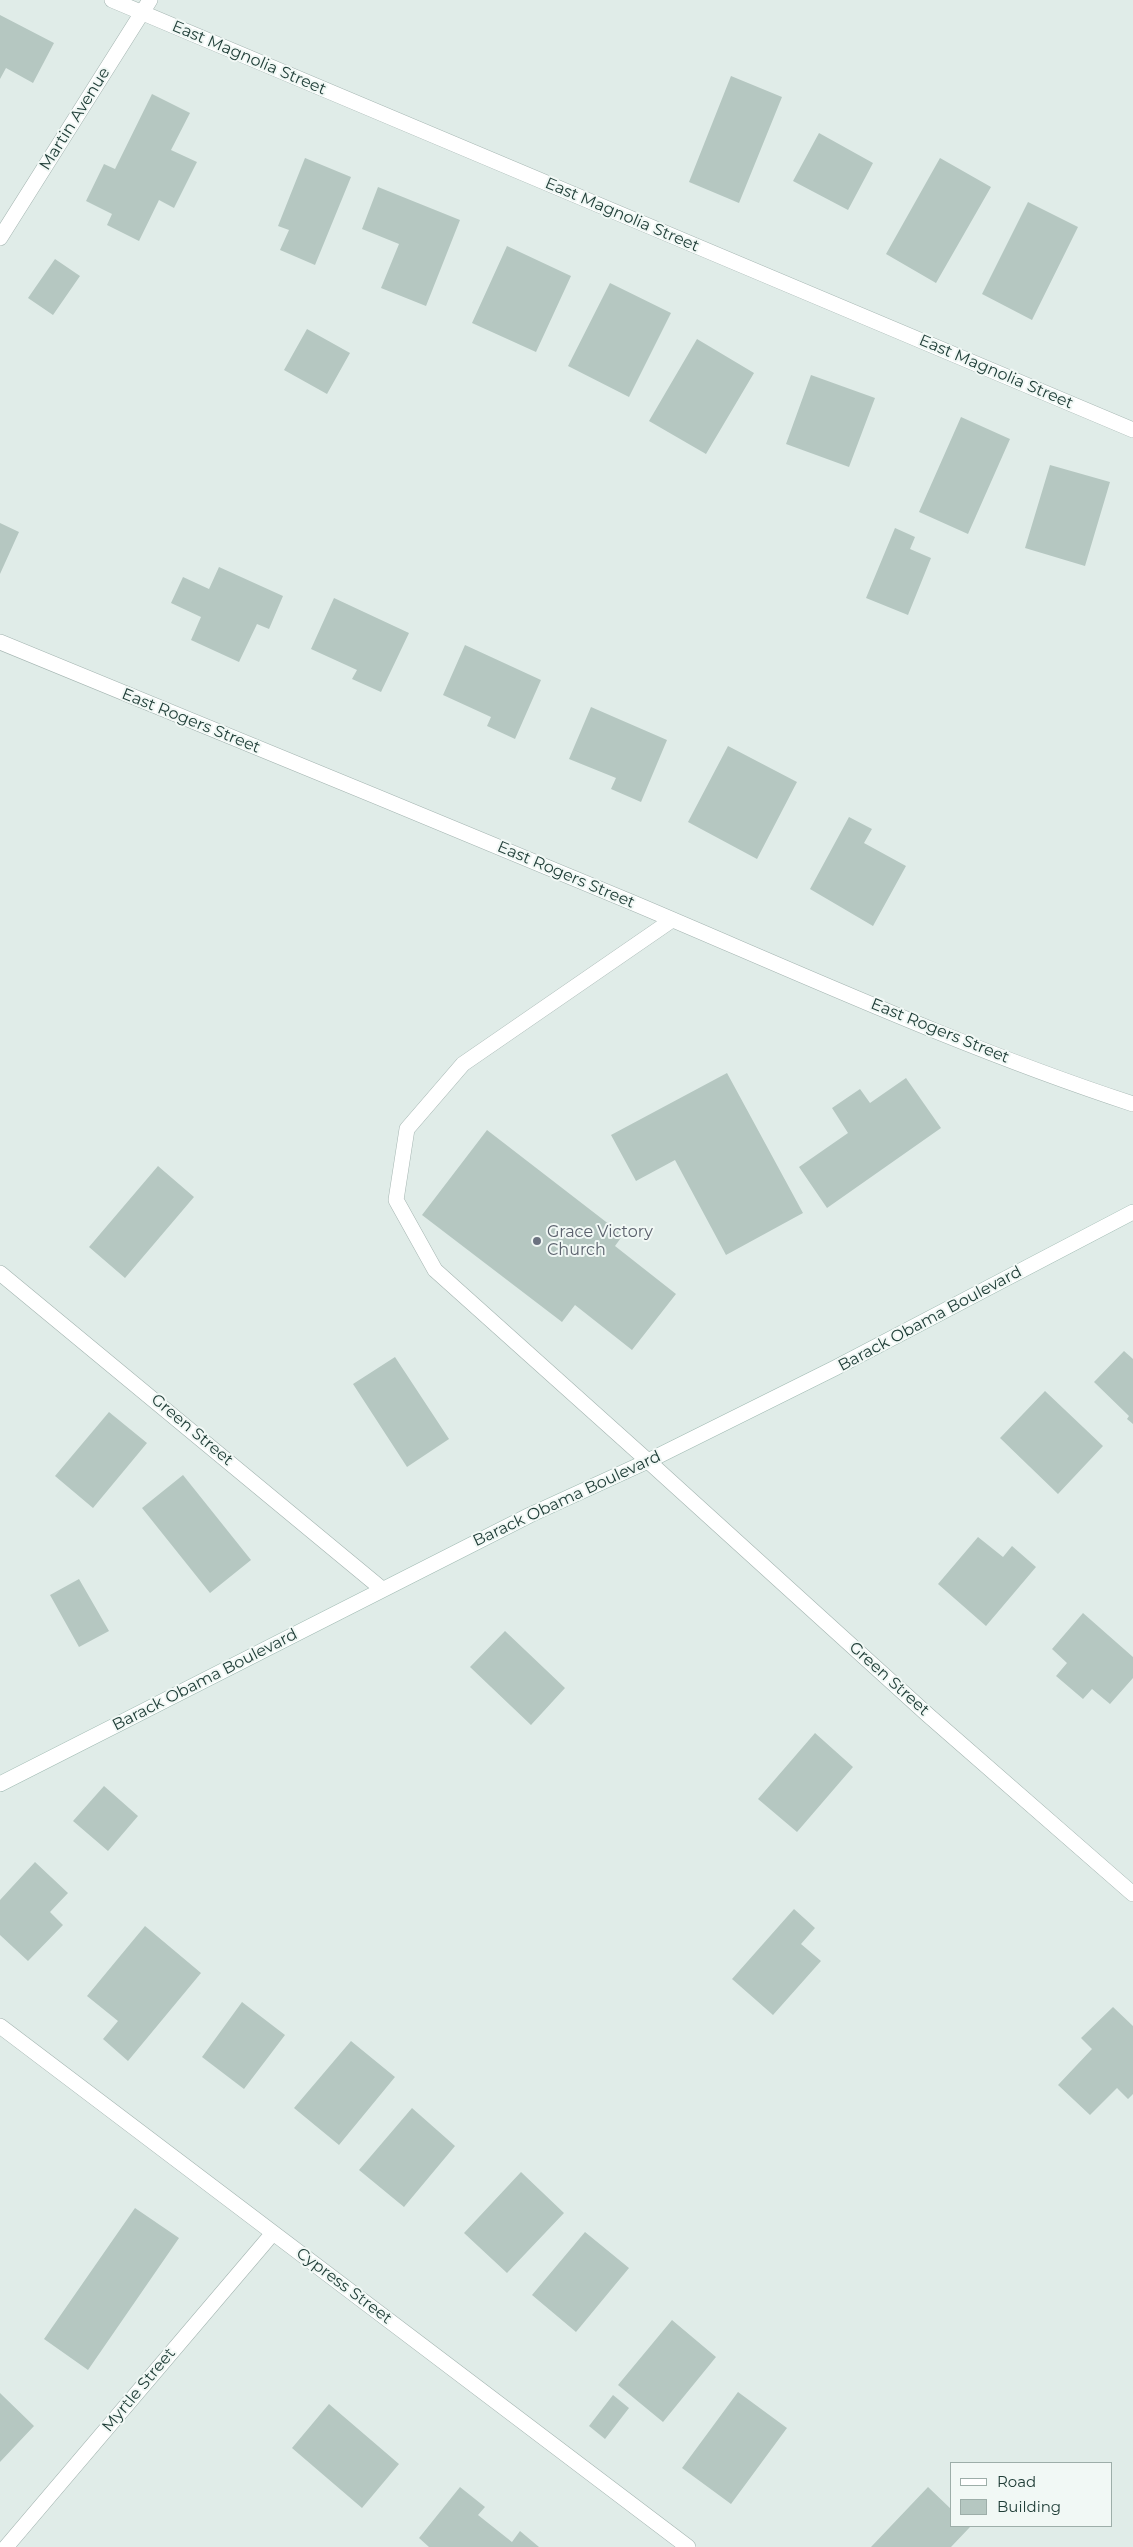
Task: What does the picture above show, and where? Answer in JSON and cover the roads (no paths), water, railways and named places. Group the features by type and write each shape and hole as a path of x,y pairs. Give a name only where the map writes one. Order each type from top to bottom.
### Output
{"street":[{"name":"East Magnolia Street","path":"112,0 146,6 1133,430"},
{"name":"Martin Avenue","path":"0,238 146,6"},
{"name":"East Rogers Street","path":"0,642 921,1024 1076,1085 1133,1104"},
{"name":"Green Street","path":"672,920 463,1064 407,1129 396,1200 435,1270 928,1715 1133,1894"},
{"name":"Barack Obama Boulevard","path":"0,1784 530,1515 648,1461 835,1368 1133,1212"},
{"name":"Green Street","path":"0,1273 382,1589"},
{"name":"Cypress Street","path":"0,2026 684,2546"},
{"name":"Myrtle Street","path":"6,2547 273,2233"}],"place":[{"name":"Grace Victory Church","path":"537,1241"}]}
